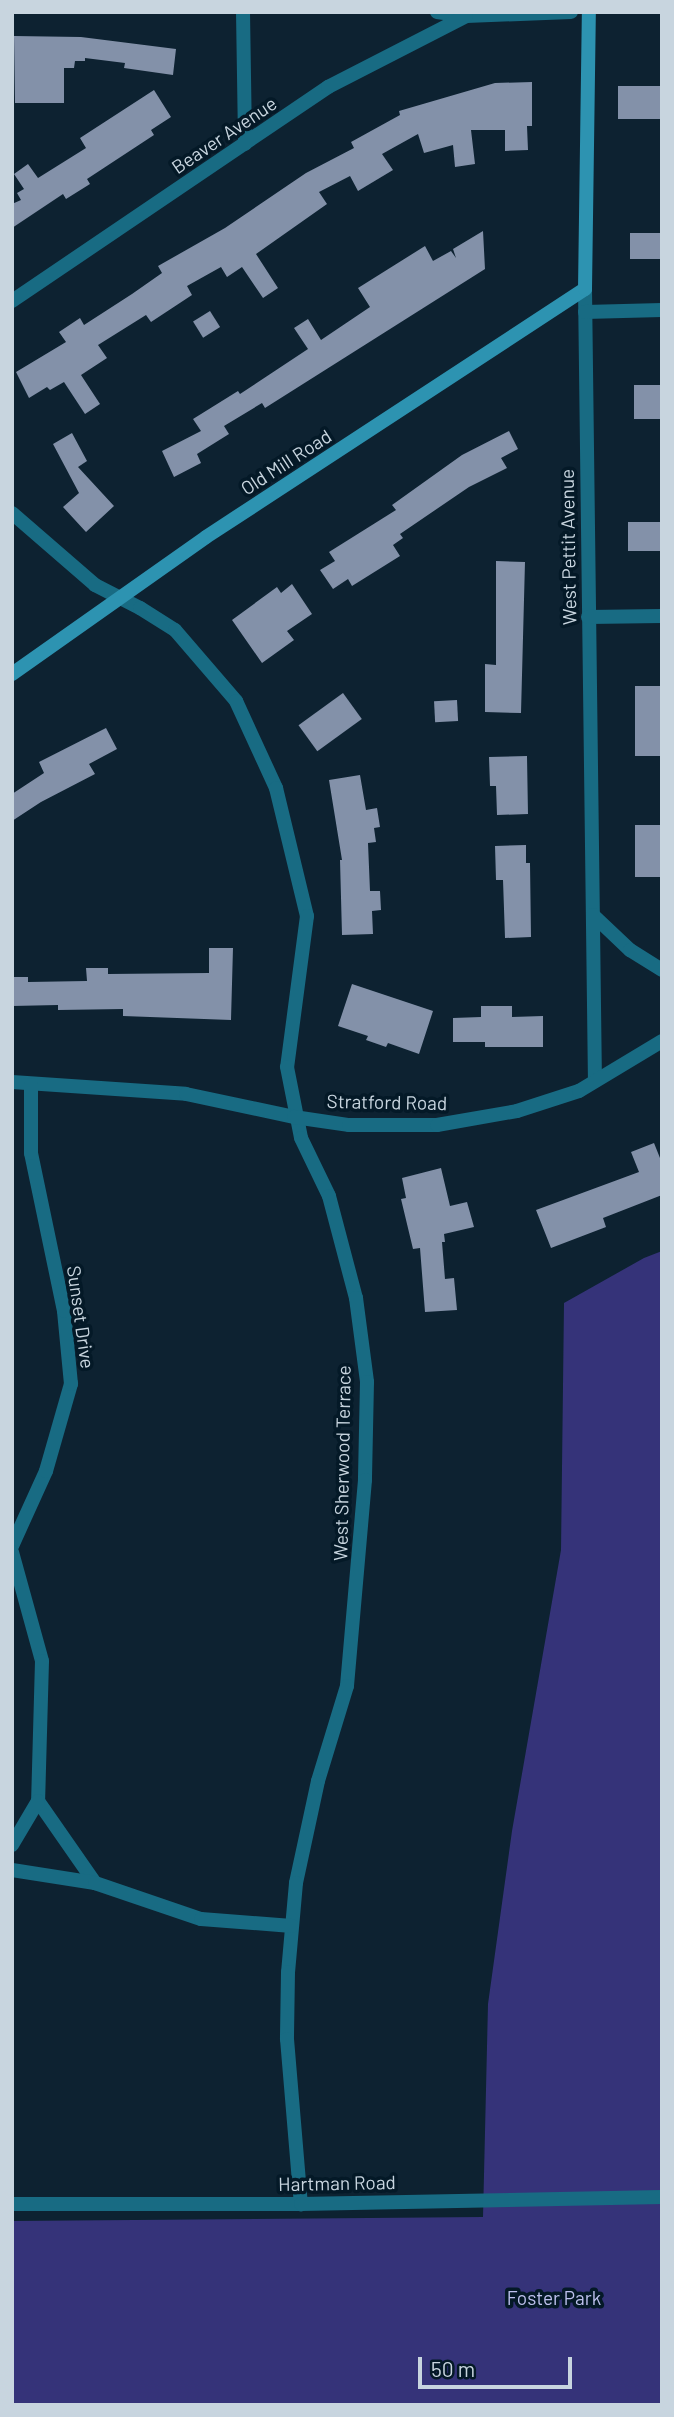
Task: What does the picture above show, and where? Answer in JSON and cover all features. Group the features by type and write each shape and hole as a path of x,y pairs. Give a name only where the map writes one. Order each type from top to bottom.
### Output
{"main road":[{"name":"West Pettit Avenue","path":"585,289 589,12"},
{"name":"Old Mill Road","path":"12,674 122,599 206,537 585,289"}],"street":[{"path":"243,12 245,144"},
{"path":"437,12 466,16 571,12"},
{"name":"Beaver Avenue","path":"12,301 328,87 466,16"},
{"name":"West Pettit Avenue","path":"585,289 595,1081"},
{"path":"585,312 662,310"},
{"name":"West Sherwood Terrace","path":"12,513 95,585 175,630 236,701 276,788 307,916 287,1067 301,1138 329,1196 356,1298 367,1382 364,1492 347,1686 318,1781 296,1883 292,1926 287,2039 301,2204"},
{"path":"588,617 662,616"},
{"path":"593,915 629,950 662,970"},
{"name":"Stratford Road","path":"12,1082 186,1094 295,1117 349,1125 438,1125 517,1111 579,1091 662,1041"},
{"name":"Sunset Drive","path":"12,1546 46,1471 71,1384 64,1311 31,1153 31,1085"},
{"path":"12,1552 42,1661 38,1801 12,1844"},
{"path":"38,1801 95,1883"},
{"path":"12,1870 95,1883 201,1919 292,1926"},
{"name":"Hartman Road","path":"12,2204 301,2204 662,2197"}],"green space":[{"name":"Foster Park","path":"662,1251 662,2405 12,2405 12,2221 483,2217 488,2004 512,1831 561,1550 564,1303 644,1258"}],"building":[{"path":"14,36 81,37 176,49 173,75 124,68 125,63 85,58 85,61 75,61 74,68 64,68 64,103 15,103"},
{"path":"532,82 532,126 527,126 528,150 505,151 505,130 471,130 475,164 455,167 453,145 424,153 418,134 382,154 393,170 358,191 350,176 319,192 327,204 256,254 278,288 263,298 242,267 227,277 221,267 187,286 192,295 151,322 146,315 98,345 107,358 81,375 100,404 85,414 64,382 50,390 47,387 29,398 16,372 66,342 59,332 80,318 84,325 132,294 162,273 158,266 225,228 306,173 354,148 351,142 400,115 399,111 495,83"},
{"path":"618,86 662,86 662,119 618,119"},
{"path":"154,90 171,117 151,130 154,135 87,179 90,184 66,199 63,194 12,228 12,204 21,200 17,193 24,189 14,174 28,164 38,178 86,148 80,138"},
{"path":"483,231 485,269 265,408 262,403 224,426 229,434 197,454 201,463 174,477 162,451 201,431 193,419 238,391 240,394 308,349 294,328 308,319 321,340 370,307 358,288 425,246 433,261 451,251 456,258 453,249"},
{"path":"630,233 662,233 662,259 630,259"},
{"path":"210,311 220,327 203,338 193,322"},
{"path":"634,385 662,385 662,419 634,419"},
{"path":"509,431 518,449 501,458 507,468 469,487 400,534 403,538 393,545 400,556 352,586 348,579 333,589 320,570 335,561 329,552 396,510 392,505 462,455"},
{"path":"72,433 87,461 78,467 114,506 86,532 63,507 79,493 53,444"},
{"path":"628,522 662,522 662,551 628,551"},
{"path":"496,561 525,562 521,713 485,712 485,664 496,665"},
{"path":"292,584 312,614 287,631 294,640 262,663 232,620 277,587 281,593"},
{"path":"635,686 662,686 662,756 635,756"},
{"path":"343,693 362,719 317,751 299,725"},
{"path":"457,700 458,721 435,722 434,701"},
{"path":"106,728 117,749 89,764 95,774 41,802 12,821 12,794 44,773 39,762"},
{"path":"527,756 528,814 497,815 496,786 490,786 489,757"},
{"path":"360,775 366,810 377,808 380,827 374,828 376,842 368,843 370,891 380,891 381,910 372,911 373,934 342,935 342,860 329,780"},
{"path":"635,825 662,825 662,877 635,877"},
{"path":"526,845 526,863 530,863 531,937 505,938 503,880 496,880 495,846"},
{"path":"209,948 233,948 231,1020 123,1016 123,1009 58,1010 58,1005 12,1006 12,977 28,977 28,982 87,981 86,968 108,968 108,974 209,973"},
{"path":"352,984 433,1011 419,1054 388,1043 386,1047 366,1040 368,1036 338,1026"},
{"path":"481,1006 512,1006 512,1017 543,1016 543,1047 485,1047 485,1042 453,1042 453,1018 481,1017"},
{"path":"654,1143 662,1163 662,1195 603,1218 606,1227 551,1248 536,1210 639,1172 631,1152"},
{"path":"441,1168 450,1206 467,1202 474,1227 444,1234 445,1242 442,1242 445,1279 454,1278 457,1310 425,1312 420,1248 413,1249 401,1199 406,1198 402,1178"}]}
